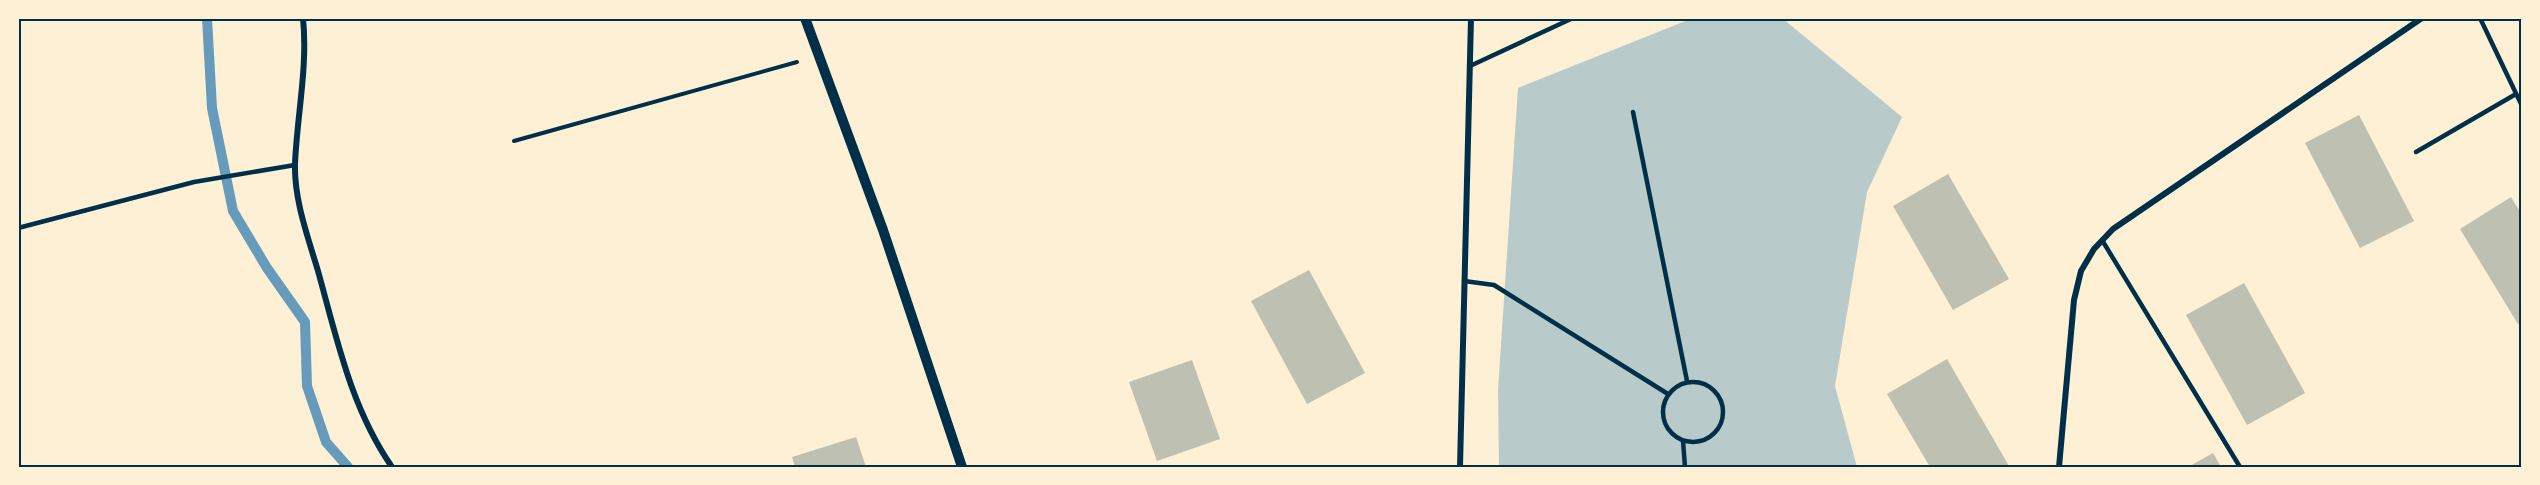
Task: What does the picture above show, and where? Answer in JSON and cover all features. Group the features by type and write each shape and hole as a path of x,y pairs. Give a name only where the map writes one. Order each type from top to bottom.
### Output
{"street":[{"path":"303,18 306,40 295,165 301,210 353,394 368,428 392,467"},
{"path":"805,18 821,56 883,230 962,467"},
{"path":"1460,467 1472,18"},
{"path":"2059,467 2074,300 2082,271 2094,249 2113,229 2422,18"}],"lane":[{"path":"1470,66 1573,18"},
{"path":"2480,18 2522,106"},
{"path":"2416,152 2516,94"},
{"path":"1633,112 1687,381"},
{"path":"18,228 194,182 295,165"},
{"path":"2102,240 2240,467"},
{"path":"1464,281 1494,285 1668,394"},
{"path":"1687,381 1708,384 1723,401 1724,419 1714,435 1701,441 1683,441 1667,427 1662,409 1668,394 1687,381"},
{"path":"1683,441 1685,467"}],"path":[{"path":"514,141 821,56"}],"shaded area":[{"path":"1693,18 1782,18 1902,117 1867,192 1835,386 1857,467 1499,467 1498,390 1518,88"}],"building":[{"path":"2359,115 2414,221 2360,248 2305,143"},
{"path":"1948,174 2009,279 1953,310 1893,206"},
{"path":"2511,197 2522,215 2522,322 2518,324 2460,229"},
{"path":"1309,270 1365,373 1307,404 1251,301"},
{"path":"2244,283 2305,393 2247,425 2186,315"},
{"path":"1947,359 2009,466 1930,467 1887,394"},
{"path":"1192,360 1220,439 1157,461 1129,382"},
{"path":"856,437 866,467 795,467 792,457"},
{"path":"2213,453 2221,467 2188,467"}],"waterway":[{"path":"207,18 212,108 233,211 267,268 305,322 307,386 326,442 348,467"}]}
